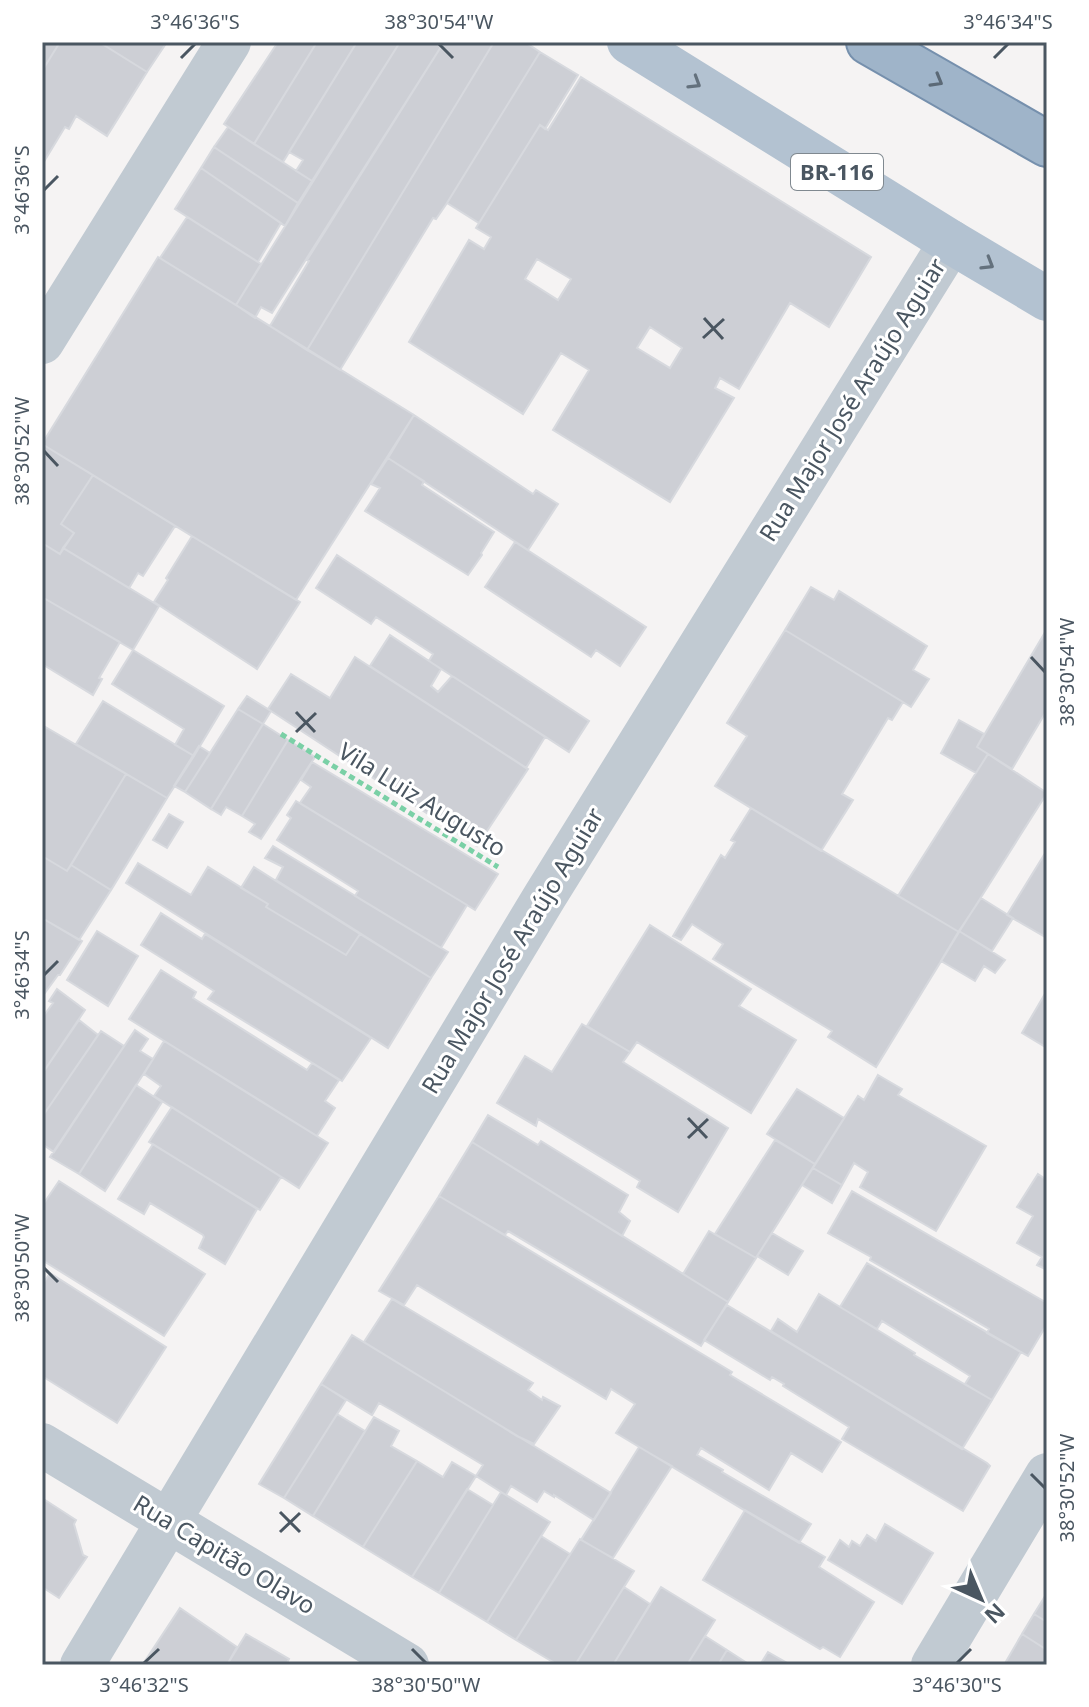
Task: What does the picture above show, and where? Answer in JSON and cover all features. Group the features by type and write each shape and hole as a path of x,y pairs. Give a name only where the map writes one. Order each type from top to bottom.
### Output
{"highway":[{"path":"869,42 1047,144"}],"main road":[{"name":"BR-116","path":"629,42 1047,299"}],"street":[{"path":"42,342 229,42"},
{"name":"Rua Major José Araújo Aguiar","path":"82,1665 545,896 951,242"},
{"name":"Rua Capitão Olavo","path":"42,1445 407,1665"},
{"path":"933,1665 1047,1475"}],"path":[{"name":"Vila Luiz Augusto","path":"281,734 545,896"}],"building":[{"path":"42,42 60,42 42,71"},
{"path":"60,42 99,42 147,72 107,136 76,116 69,129 65,127 42,165 42,71"},
{"path":"99,42 167,42 147,72"},
{"path":"278,42 317,42 254,144 224,124"},
{"path":"317,42 357,42 283,162 254,144"},
{"path":"357,42 400,42 312,181 296,171 303,160 289,152"},
{"path":"400,42 444,42 272,313 261,307 255,318 236,305"},
{"path":"444,42 494,42 307,350 270,326 307,260"},
{"path":"494,42 525,42 540,52 340,370 307,350"},
{"path":"540,52 578,75 545,129 540,125 479,223 447,203"},
{"path":"581,77 871,257 829,327 790,303 739,389 720,378 715,388 734,398 670,502 553,430 589,370 561,353 523,414 409,342 469,240 484,249 491,237 476,228 540,125 548,130","holes":["537,259 571,279 558,300 525,279","650,327 682,348 670,368 637,348"]},
{"path":"228,127 312,181 298,203 214,147"},
{"path":"214,147 298,203 285,226 201,168"},
{"path":"201,168 281,223 258,262 175,209"},
{"path":"187,217 261,264 236,305 160,258"},
{"path":"158,257 414,415 296,600 42,444"},
{"path":"414,415 533,494 536,490 558,504 528,550 388,458"},
{"path":"42,444 93,475 61,524 74,533 60,554 42,543"},
{"path":"388,458 424,481 422,485 494,532 468,575 365,511 380,488 371,484"},
{"path":"93,475 175,526 143,576 138,573 129,588 63,548 74,533 61,524"},
{"path":"192,536 300,602 257,669 154,602"},
{"path":"515,542 646,627 620,666 596,650 591,657 485,587"},
{"path":"42,543 60,554 63,548 159,606 133,650 42,597"},
{"path":"337,555 589,721 569,752 429,661 433,654 376,617 371,624 316,588"},
{"path":"811,587 834,600 839,591 927,646 913,670 929,679 911,707 785,630"},
{"path":"42,597 120,642 93,695 42,664"},
{"path":"1047,629 1047,710 1012,769 977,747"},
{"path":"785,630 903,702 892,720 888,718 842,794 853,800 821,851 715,786 747,736 727,723"},
{"path":"390,635 441,669 431,686 438,692 452,676 545,737 526,768 370,666"},
{"path":"133,650 224,706 194,756 175,745 184,729 112,684"},
{"path":"355,657 528,769 477,846 268,709 291,674 330,698"},
{"path":"247,696 271,711 263,724 238,709"},
{"path":"103,701 194,756 167,798 76,744"},
{"path":"238,709 263,724 211,809 185,792"},
{"path":"959,720 984,734 977,747 988,754 976,773 941,753"},
{"path":"263,724 288,740 242,816 226,807 221,815 211,809"},
{"path":"42,725 126,774 67,871 42,856"},
{"path":"288,740 315,757 261,839 249,832 255,824 242,816"},
{"path":"199,746 210,753 185,792 174,786"},
{"path":"988,754 1047,793 959,932 898,896"},
{"path":"312,762 498,874 475,910 300,803 311,787 301,780"},
{"path":"126,774 167,798 111,890 71,865"},
{"path":"296,801 467,905 441,948 355,896 358,891 277,840 291,818 287,815"},
{"path":"751,808 959,932 876,1067 828,1037 832,1031 713,959 723,944 692,924 681,940 673,936 721,855 725,858 735,842 731,840"},
{"path":"169,814 183,822 167,848 153,840"},
{"path":"273,846 448,952 431,978 276,880 283,867 265,858"},
{"path":"1047,850 1047,938 1007,915"},
{"path":"42,856 67,871 71,865 111,890 79,940 42,918"},
{"path":"138,863 191,895 208,867 268,904 266,907 346,955 360,934 431,978 388,1048 126,883"},
{"path":"254,867 360,934 346,955 266,907 268,904 241,888"},
{"path":"981,898 1013,918 992,951 959,931"},
{"path":"161,913 202,939 205,934 371,1038 342,1081 208,999 214,991 141,945"},
{"path":"42,918 82,941 42,997"},
{"path":"650,925 751,989 739,1006 796,1040 751,1113 637,1042 630,1052 587,1026"},
{"path":"97,931 138,956 108,1006 67,980"},
{"path":"959,931 1005,960 995,973 984,966 975,981 941,961"},
{"path":"161,970 196,992 193,998 307,1070 312,1063 339,1080 325,1101 335,1108 317,1136 129,1019"},
{"path":"57,989 85,1010 42,1074 42,1018 53,1003 49,1001"},
{"path":"1047,992 1047,1048 1022,1033"},
{"path":"79,1020 98,1035 42,1117 42,1074"},
{"path":"582,1024 630,1052 623,1062 728,1128 678,1212 637,1187 640,1181 538,1119 536,1126 497,1103 525,1056 552,1072"},
{"path":"135,1030 148,1039 140,1051 153,1059 79,1174 50,1157"},
{"path":"101,1031 124,1046 54,1152 42,1144 42,1117"},
{"path":"164,1041 328,1143 299,1188 154,1096 161,1086 144,1074"},
{"path":"878,1075 902,1089 898,1095 986,1146 936,1231 860,1187 868,1172 854,1163 842,1185 813,1168 858,1096 864,1100"},
{"path":"136,1085 162,1102 105,1191 79,1174"},
{"path":"797,1089 844,1118 815,1164 767,1134"},
{"path":"172,1107 281,1177 260,1210 149,1142"},
{"path":"488,1115 538,1145 541,1141 628,1195 619,1212 630,1221 622,1236 472,1142"},
{"path":"775,1140 815,1164 756,1258 715,1234"},
{"path":"472,1142 728,1302 701,1346 508,1231 505,1235 439,1196"},
{"path":"153,1144 257,1209 225,1264 199,1248 203,1235 150,1203 144,1214 118,1199"},
{"path":"813,1168 842,1185 832,1203 802,1185"},
{"path":"1038,1174 1047,1180 1047,1270 1037,1265 1042,1257 1017,1243 1033,1216 1017,1207"},
{"path":"59,1181 205,1274 164,1336 42,1260 42,1206"},
{"path":"852,1191 1047,1303 1047,1324 1028,1356 987,1333 989,1329 828,1233"},
{"path":"439,1196 732,1372 730,1375 841,1442 822,1472 791,1453 769,1490 701,1448 697,1455 811,1524 799,1543 616,1433 635,1404 611,1389 606,1399 417,1285 404,1305 379,1291"},
{"path":"709,1231 756,1258 728,1302 683,1274"},
{"path":"772,1233 803,1251 788,1275 757,1256"},
{"path":"867,1263 1021,1352 992,1400 965,1384 970,1376 882,1321 877,1329 840,1307"},
{"path":"50,1273 166,1347 117,1423 42,1376 42,1285"},
{"path":"819,1294 992,1400 962,1449 771,1331 778,1319 797,1332"},
{"path":"392,1299 533,1383 528,1390 542,1400 543,1397 560,1406 534,1444 364,1342"},
{"path":"727,1305 987,1463 990,1466 963,1511 842,1439 849,1427 784,1384 772,1377 770,1380 704,1340"},
{"path":"352,1335 611,1493 594,1520 544,1491 537,1502 511,1486 506,1495 476,1476 483,1465 395,1412 379,1403 372,1415 321,1384"},
{"path":"321,1384 346,1400 284,1498 259,1484"},
{"path":"337,1414 365,1431 313,1516 284,1498"},
{"path":"374,1417 399,1431 391,1446 417,1461 363,1547 313,1516"},
{"path":"639,1447 672,1466 613,1558 581,1540"},
{"path":"417,1461 443,1477 452,1462 476,1476 412,1577 363,1547"},
{"path":"467,1489 493,1505 439,1593 412,1577"},
{"path":"501,1492 550,1522 487,1622 439,1593"},
{"path":"42,1498 76,1520 74,1524 83,1555 87,1557 59,1598 42,1587"},
{"path":"745,1510 825,1557 819,1567 874,1602 840,1657 823,1647 820,1649 703,1580"},
{"path":"885,1524 933,1553 902,1604 828,1560 840,1540 849,1547 852,1541 860,1546 867,1535 876,1541"},
{"path":"541,1536 570,1554 516,1640 487,1622"},
{"path":"580,1539 634,1571 575,1665 558,1665 516,1640"},
{"path":"624,1587 650,1604 613,1665 575,1665"},
{"path":"661,1587 715,1620 687,1665 613,1665"},
{"path":"1047,1593 1047,1622 1034,1614"},
{"path":"180,1608 237,1647 227,1665 143,1664"},
{"path":"1034,1614 1047,1622 1047,1650 1022,1634"},
{"path":"246,1634 289,1659 286,1665 227,1665"},
{"path":"1022,1634 1047,1650 1047,1665 1004,1665"},
{"path":"705,1636 727,1650 718,1665 687,1665"},
{"path":"727,1650 750,1665 718,1665"},
{"path":"768,1652 787,1663 786,1665 760,1665"}]}
